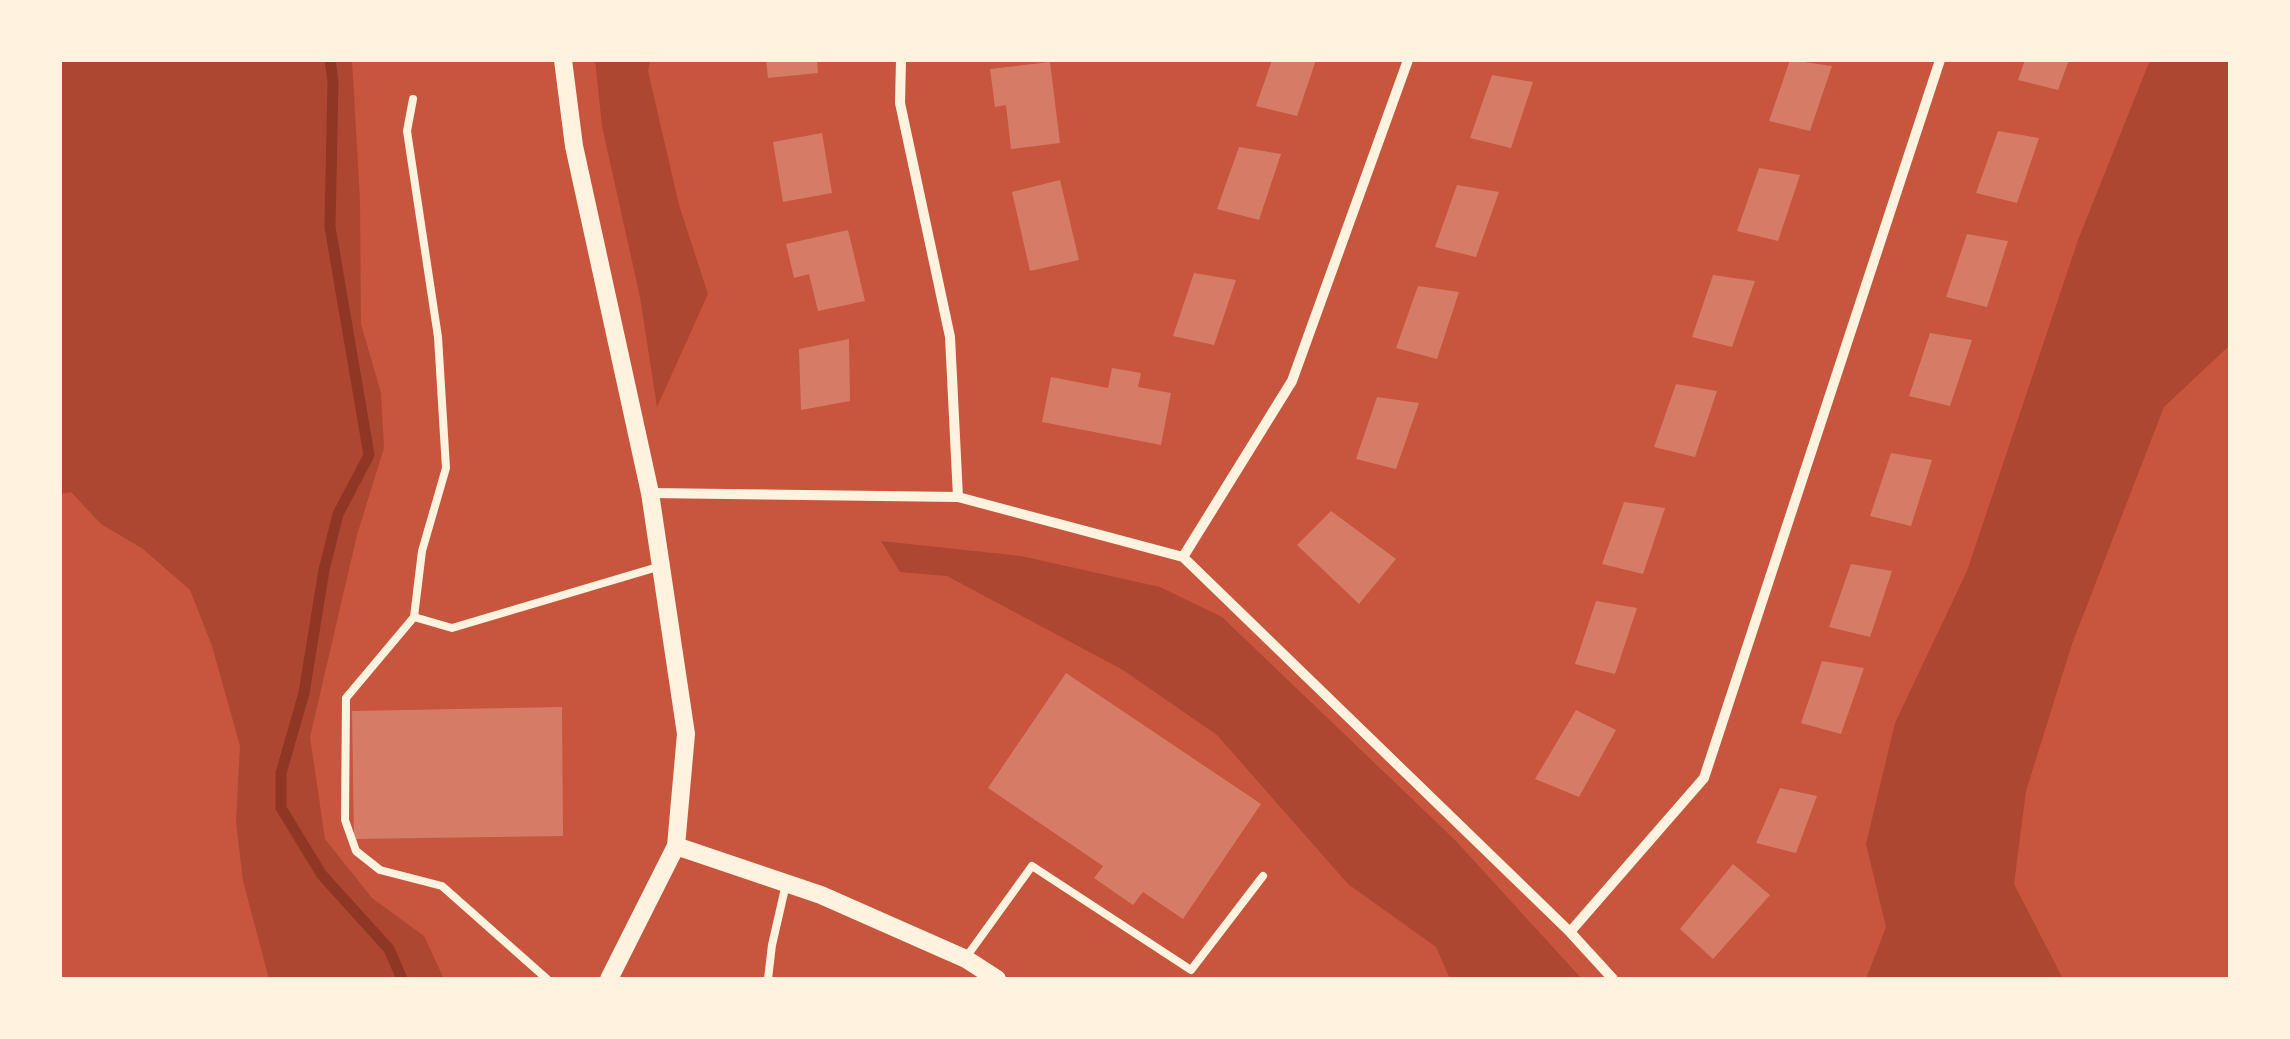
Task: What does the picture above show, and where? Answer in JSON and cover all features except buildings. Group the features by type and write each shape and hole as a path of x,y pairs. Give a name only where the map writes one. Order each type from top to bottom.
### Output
{"street":[{"path":"564,60 574,146 650,493 686,734 676,846 610,979"},
{"path":"901,60 900,102 950,338 958,497"},
{"path":"1183,557 1292,381 1408,60"},
{"path":"1570,932 1704,778 1940,60"},
{"path":"650,493 958,497 1183,557 1570,932 1613,979"},
{"path":"676,846 820,895 966,959 998,979"}],"lane":[{"path":"413,99 407,131 438,337 446,468 422,552 414,617 346,698 344,820 356,851 380,870 442,886 547,979"},
{"path":"414,617 452,628 661,566"},
{"path":"966,959 1032,866 1191,970 1263,876"},
{"path":"768,979 786,884"}],"shaded area":[{"path":"60,60 352,60 360,200 361,324 381,393 384,448 357,535 310,737 325,839 372,898 424,936 444,979 269,979 243,881 236,822 240,746 212,646 190,590 143,549 101,524 71,492 60,494"},
{"path":"595,60 650,60 648,71 679,205 708,294 657,407 640,297 602,126"},
{"path":"2150,60 2230,60 2230,345 2164,407 2072,644 2026,791 2014,884 2063,979 1866,979 1886,927 1866,844 1895,723 1967,571 2078,240"},
{"path":"881,541 1021,556 1160,587 1222,617 1455,840 1582,979 1450,979 1436,947 1348,884 1217,735 1123,670 947,576 900,572"}],"waterway":[{"path":"330,60 330,227 369,455 338,514 324,570 304,693 281,773 281,808 322,875 389,949 402,979"}]}
